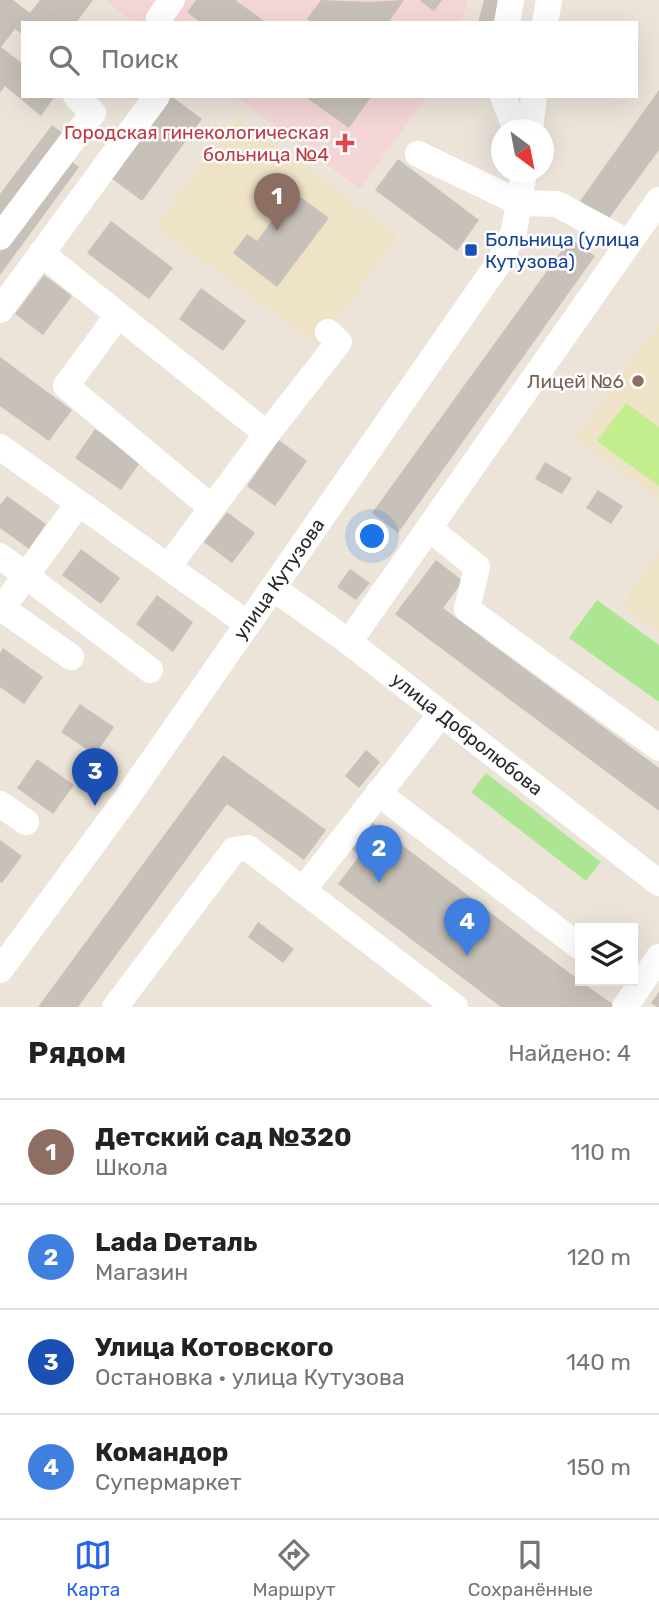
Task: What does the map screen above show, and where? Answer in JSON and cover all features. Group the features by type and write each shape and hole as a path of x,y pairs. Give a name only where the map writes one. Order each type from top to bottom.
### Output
{"street":[{"path":"508,21 511,0"},
{"path":"545,21 549,0"},
{"path":"0,237 93,113 78,98"},
{"path":"0,310 156,98"},
{"path":"504,98 512,119"},
{"path":"531,119 534,98"},
{"path":"418,154 520,203 556,204 629,243"},
{"name":"улица Кутузова","path":"0,970 126,799 500,261 514,230 523,182"},
{"path":"349,642 659,200"},
{"path":"41,253 267,434"},
{"path":"118,315 66,386 212,508"},
{"path":"168,568 339,342 328,332"},
{"path":"0,447 248,624"},
{"path":"71,657 1,609 78,503"},
{"path":"430,529 477,568 467,608 659,748"},
{"path":"0,556 150,670"},
{"name":"улица Добролюбова","path":"273,588 349,642 659,883"},
{"path":"303,890 442,715"},
{"path":"378,793 575,943"},
{"path":"0,804 26,822"},
{"path":"115,1007 234,850 248,848 455,1007"},
{"path":"629,992 659,957"}],"shaded area":[{"path":"105,0 468,0 462,21 132,21"},
{"name":"Городская гинекологическая больница №4","path":"237,98 426,98 360,189"},
{"path":"236,117 398,236 318,345 156,226"},
{"name":"Лицей №6","path":"659,323 659,499 575,439"},
{"path":"659,553 659,632 622,605"}],"green space":[{"path":"626,403 659,427 659,486 597,441"},
{"path":"597,600 659,645 659,702 569,638"},
{"path":"486,773 601,862 586,881 471,792"}],"building":[{"path":"0,0 13,0 30,13 40,0 93,0 77,21 21,21 21,34 15,29 1,47 21,62 21,98 54,98 41,116 5,86 0,93"},
{"path":"196,0 235,0 264,21 198,21 187,12"},
{"path":"321,0 404,0 389,21 307,19"},
{"path":"419,0 442,0 434,11"},
{"path":"484,0 501,0 496,21 479,21"},
{"path":"659,90 659,150 607,221 580,201"},
{"path":"170,98 174,98 202,119 142,201 111,178"},
{"path":"307,98 370,98 349,128"},
{"path":"52,125 65,135 0,221 0,194"},
{"path":"68,159 79,167 0,275 0,251"},
{"path":"398,159 479,220 457,251 375,190"},
{"path":"284,185 329,218 277,287 233,253 247,234 257,241 281,209 272,202"},
{"path":"111,221 173,268 149,299 87,253"},
{"path":"570,239 595,256 398,533 372,513"},
{"path":"44,275 72,296 43,335 15,314"},
{"path":"201,288 246,321 223,351 179,319"},
{"path":"0,357 72,410 49,441 0,406"},
{"path":"95,429 141,461 121,490 75,458"},
{"path":"279,440 307,461 275,506 247,486"},
{"path":"545,462 572,478 562,494 535,479"},
{"path":"598,490 623,506 611,524 586,508"},
{"path":"7,496 46,524 29,549 0,528 0,505"},
{"path":"227,512 255,533 232,563 204,542"},
{"path":"81,549 120,578 101,604 62,575"},
{"path":"436,560 463,581 443,608 659,768 659,811 395,614"},
{"path":"350,569 370,583 356,600 337,587"},
{"path":"157,595 193,622 173,652 136,624"},
{"path":"3,648 43,677 24,704 0,687 0,653"},
{"path":"80,704 114,727 95,755 61,732"},
{"path":"366,750 380,762 359,788 345,776"},
{"path":"223,755 326,830 304,860 227,804 78,1007 38,1007"},
{"path":"37,759 74,785 53,814 17,788"},
{"path":"372,822 575,977 575,986 587,986 617,1007 501,1007 338,884 360,855 352,849"},
{"path":"0,840 22,856 2,883 0,882"},
{"path":"258,922 294,949 283,963 248,937"},
{"path":"659,992 659,1007 657,1007 651,1003"}],"place":[{"name":"Городская гинекологическая больница №4","path":"345,143"},
{"name":"Детский сад №320","path":"277,231"},
{"name":"Больница (улица Кутузова)","path":"471,250"},
{"name":"Лицей №6","path":"638,381"},
{"name":"Улица Котовского","path":"95,806"},
{"name":"Lada Dеталь","path":"379,883"},
{"name":"Командор","path":"467,956"}]}
